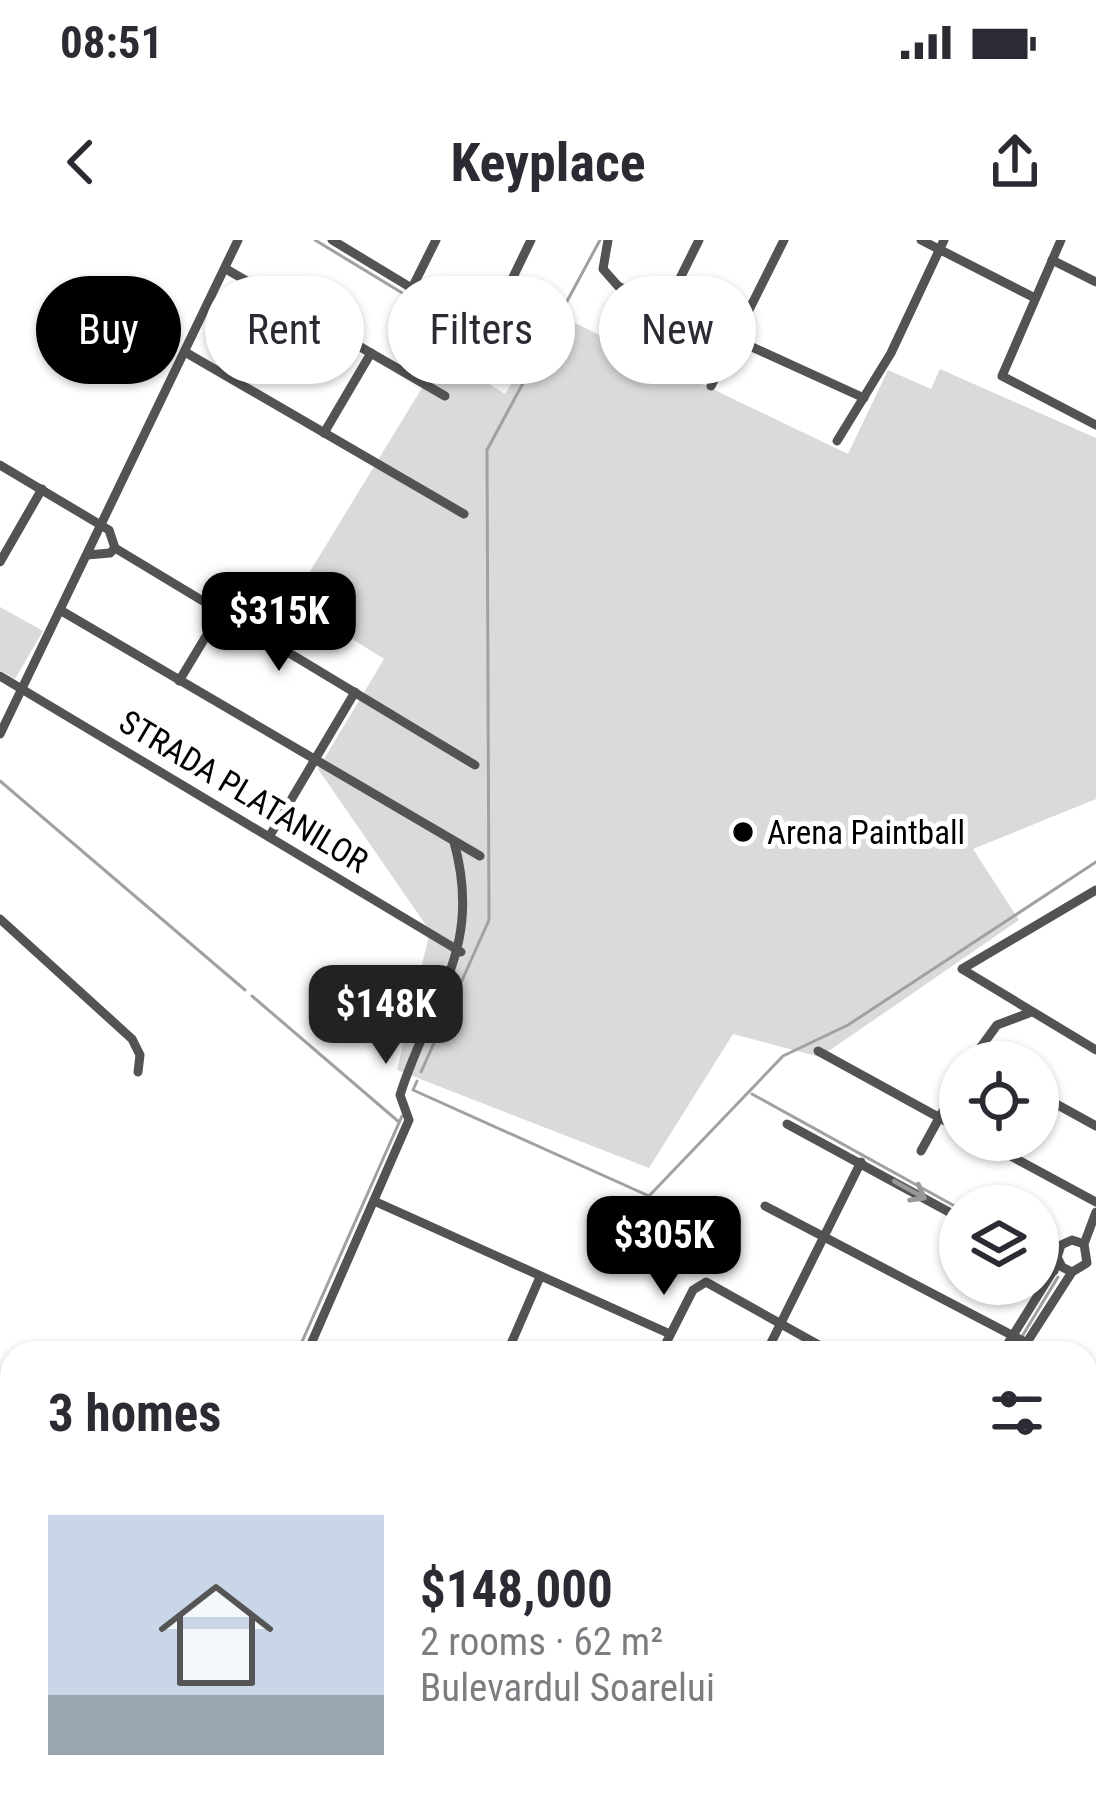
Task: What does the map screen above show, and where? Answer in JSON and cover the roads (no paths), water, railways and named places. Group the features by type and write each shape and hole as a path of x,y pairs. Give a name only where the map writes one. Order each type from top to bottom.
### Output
{"street":[{"path":"0,734 238,240"},
{"path":"418,276 436,240"},
{"path":"514,276 531,240"},
{"path":"608,240 603,269 609,276"},
{"path":"681,276 699,240"},
{"path":"756,297 784,240"},
{"path":"921,240 941,245 1035,298"},
{"path":"1061,240 1002,376 1096,425"},
{"path":"338,242 388,279"},
{"path":"837,441 891,353 941,245"},
{"path":"1052,260 1096,282"},
{"path":"226,269 445,396"},
{"path":"756,349 863,398"},
{"path":"185,352 464,514"},
{"path":"324,433 370,353"},
{"path":"0,465 102,524 115,548 475,765"},
{"path":"0,562 42,489"},
{"path":"86,555 101,557 115,548"},
{"path":"60,610 480,856"},
{"path":"178,681 220,613"},
{"name":"STRADA PLATANILOR","path":"0,676 460,952"},
{"path":"269,837 355,692"},
{"path":"312,1341 409,1120 400,1105 405,1079 460,952 463,888 454,842"},
{"path":"1096,890 962,969 1096,1051"},
{"path":"0,920 132,1039 140,1055 139,1072"},
{"path":"986,1041 997,1025 1029,1013"},
{"path":"818,1051 939,1118 921,1151"},
{"path":"1059,1106 1096,1126"},
{"path":"787,1124 939,1206"},
{"path":"1020,1161 1096,1202"},
{"path":"772,1341 861,1162"},
{"path":"374,1201 670,1334"},
{"path":"765,1206 1014,1341"},
{"path":"1021,1341 1072,1272 1087,1263 1096,1212"},
{"path":"1059,1249 1066,1241 1090,1253"},
{"path":"1059,1268 1072,1272"},
{"path":"512,1341 540,1277"},
{"path":"667,1341 702,1282 812,1341"},
{"path":"1020,1341 1038,1305"}],"waterway":[{"path":"315,240 388,284"},
{"path":"421,1072 489,920 487,450 600,240"},
{"path":"0,781 245,990"},
{"path":"417,1081 413,1090 649,1196 783,1056 848,1025 1096,862"},
{"path":"252,996 399,1122"},
{"path":"752,1094 939,1197"},
{"path":"302,1341 402,1116"},
{"path":"1019,1341 1041,1305"}],"place":[{"name":"Arena Paintball","path":"743,832"}]}
